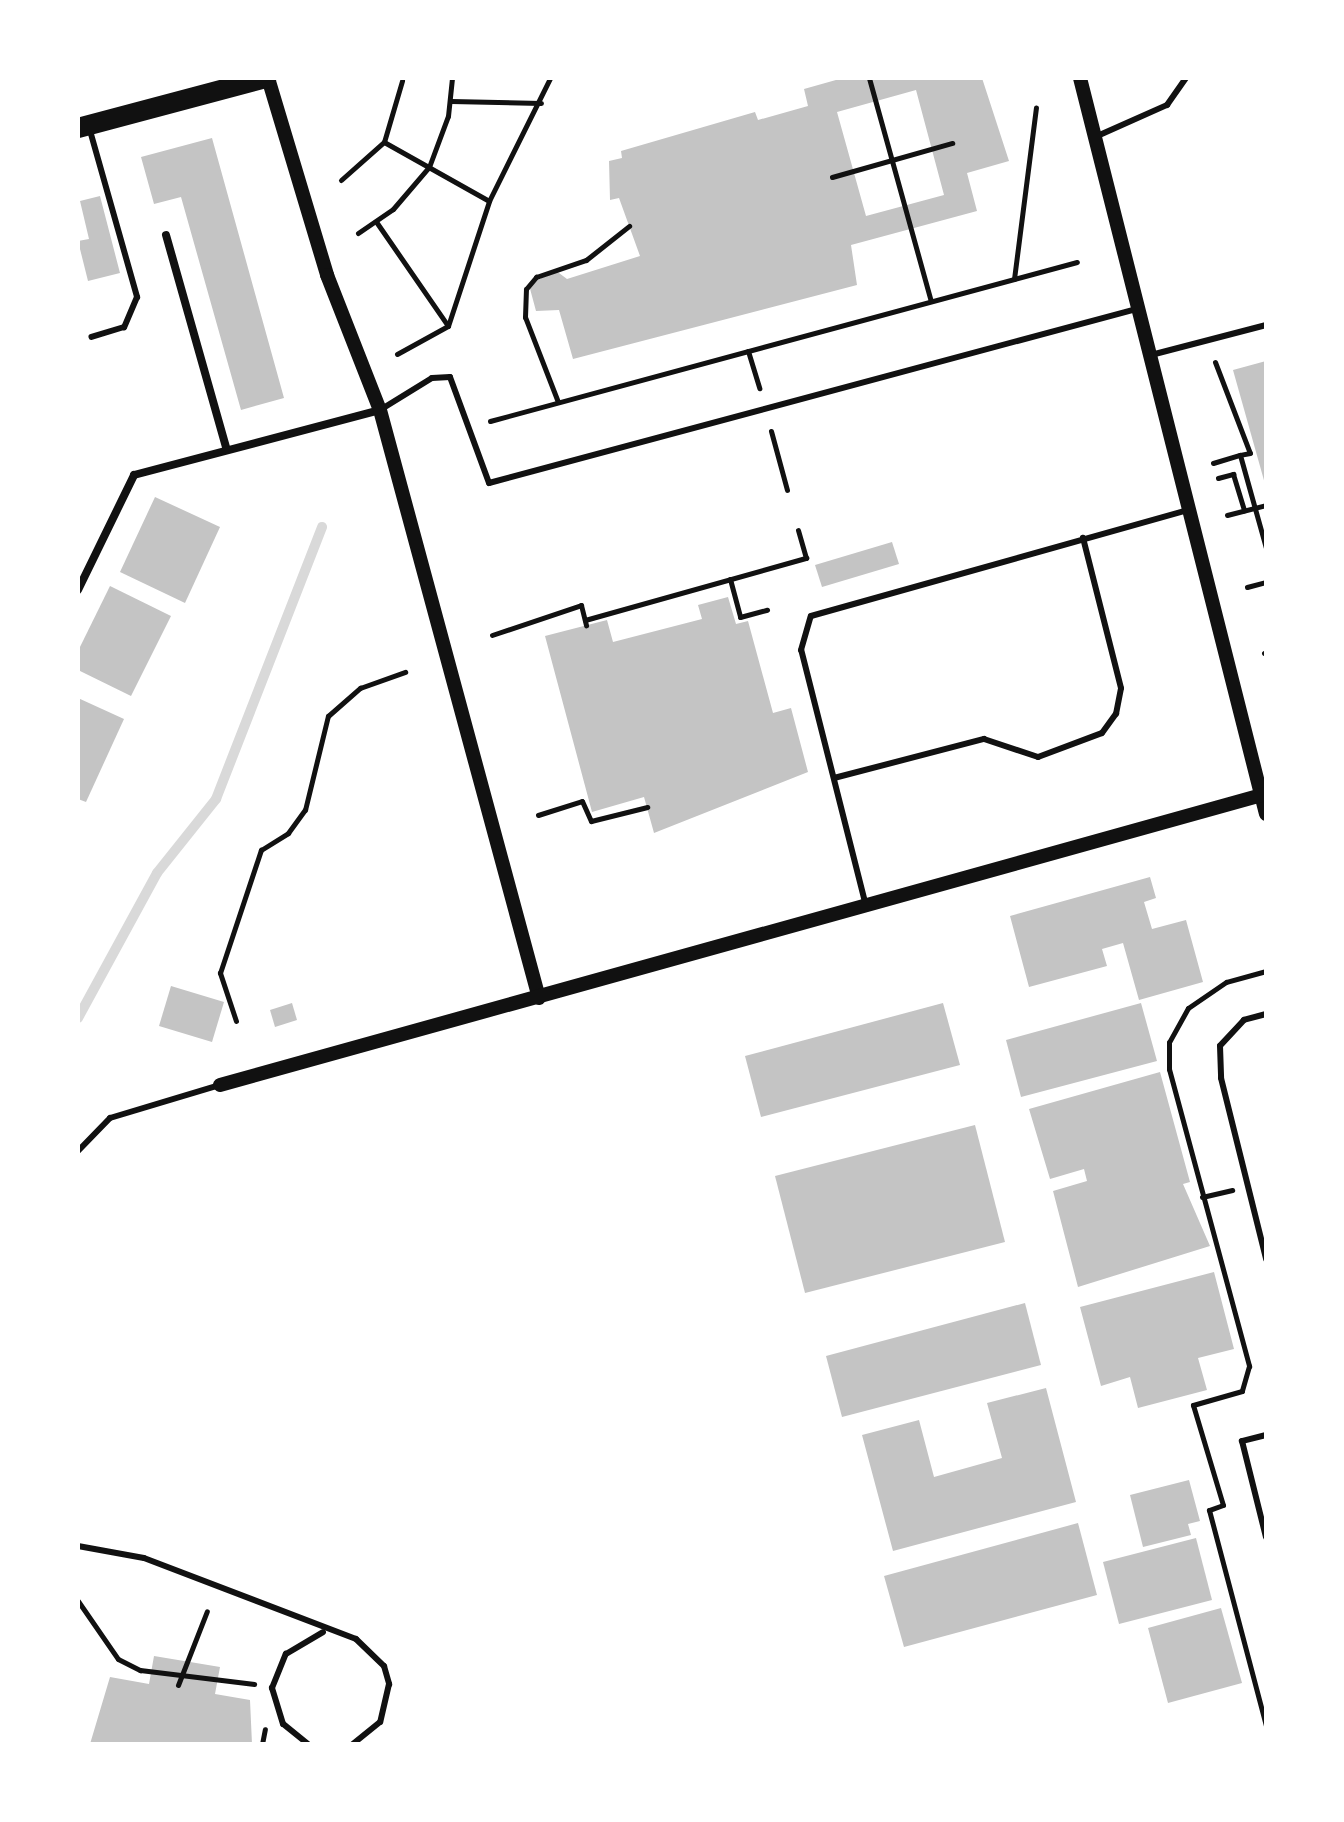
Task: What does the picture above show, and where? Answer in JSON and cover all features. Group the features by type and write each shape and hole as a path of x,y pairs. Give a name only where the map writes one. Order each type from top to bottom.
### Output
{"main road":[{"path":"83,127 267,78"}],"street":[{"path":"267,78 327,275 380,410 539,998"},
{"path":"1080,78 1266,814"},
{"path":"166,235 227,450"},
{"path":"78,590 134,475 380,410"},
{"path":"220,1085 1263,795"}],"lane":[{"path":"1095,137 1167,105 1186,78"},
{"path":"83,127 137,297 124,327 91,337"},
{"path":"380,410 432,378 450,377 489,483 1139,309"},
{"path":"1151,355 1266,325"},
{"path":"866,906 801,650 811,616 1189,509"},
{"path":"834,778 984,739 1038,757 1102,733 1116,714 1121,688 1083,538"},
{"path":"1266,1014 1244,1020 1220,1046 1221,1078 1266,1259"},
{"path":"78,1151 110,1118 220,1085"},
{"path":"1266,1435 1242,1441 1266,1537"},
{"path":"78,1546 144,1558 372,1650 389,1684 380,1722 353,1744"},
{"path":"308,1744 283,1724 272,1688 286,1654 323,1632"}],"path":[{"path":"358,233 377,223 429,167 451,101 452,78"},
{"path":"397,354 448,326 489,201 541,103 550,78"},
{"path":"869,78 931,301"},
{"path":"341,180 384,142 402,81"},
{"path":"451,101 541,103"},
{"path":"1014,279 1036,107"},
{"path":"384,142 489,201"},
{"path":"832,177 952,143"},
{"path":"377,223 448,326"},
{"path":"558,402 533,345 526,289 536,277 586,260 629,226"},
{"path":"490,421 1077,262"},
{"path":"748,351 759,388"},
{"path":"1213,463 1250,453 1215,362"},
{"path":"771,431 787,490"},
{"path":"1240,455 1266,548"},
{"path":"1218,478 1233,474 1244,510"},
{"path":"1227,515 1266,505"},
{"path":"492,635 581,605 586,622 806,558 798,530"},
{"path":"730,579 740,617 767,610"},
{"path":"1247,587 1266,582"},
{"path":"236,1021 220,973 261,850 288,833 305,810 328,716 360,688 405,672"},
{"path":"538,815 582,801 591,821 647,807"},
{"path":"1266,971 1226,982 1188,1008 1169,1042 1169,1069 1249,1366 1242,1391 1193,1405 1223,1505 1209,1510 1266,1726"},
{"path":"78,1601 118,1659 180,1675 257,1684"},
{"path":"178,1685 207,1611"},
{"path":"262,1744 265,1728"}],"building":[{"path":"843,78 982,78 1009,161 967,173 977,211 851,245 857,285 573,359 559,310 536,311 529,285 555,270 567,279 640,256 619,198 610,200 609,161 622,158 621,151 755,112 758,120 808,106 804,89","holes":["916,90 944,195 866,216 837,112"]},
{"path":"212,138 284,398 241,410 181,197 154,204 141,157"},
{"path":"100,196 120,273 88,281 78,241 89,239 80,201"},
{"path":"1266,361 1266,484 1265,484 1233,370"},
{"path":"155,497 220,527 185,603 120,572"},
{"path":"892,542 899,564 822,587 815,565"},
{"path":"110,586 171,616 131,696 78,670 78,651"},
{"path":"728,597 736,624 748,621 773,713 791,708 808,772 654,833 644,797 592,812 545,636 607,620 613,642 702,619 698,605"},
{"path":"78,698 124,719 86,802 78,799"},
{"path":"1150,877 1156,898 1144,902 1152,929 1186,920 1203,982 1139,1000 1123,943 1102,949 1107,966 1029,987 1010,916"},
{"path":"171,986 224,1002 212,1042 159,1026"},
{"path":"292,1003 297,1020 275,1027 270,1010"},
{"path":"943,1003 960,1065 761,1117 745,1056"},
{"path":"1141,1003 1157,1061 1021,1097 1006,1040"},
{"path":"1160,1072 1190,1182 1183,1184 1210,1246 1078,1287 1053,1191 1087,1181 1084,1169 1050,1179 1029,1109"},
{"path":"975,1125 1005,1242 805,1293 775,1176"},
{"path":"1214,1272 1234,1349 1198,1358 1207,1390 1138,1408 1130,1377 1101,1386 1080,1307"},
{"path":"1025,1303 1041,1365 842,1417 826,1356"},
{"path":"1046,1388 1076,1502 893,1551 862,1435 919,1420 934,1477 1002,1458 987,1403"},
{"path":"1189,1480 1200,1521 1188,1524 1191,1535 1143,1547 1130,1495"},
{"path":"1078,1523 1097,1595 904,1647 884,1576"},
{"path":"1196,1538 1212,1600 1119,1624 1103,1562"},
{"path":"1221,1608 1242,1683 1168,1703 1148,1628"},
{"path":"154,1656 220,1667 215,1694 250,1700 252,1744 90,1744 110,1677 149,1684"}],"waterway":[{"path":"78,1018 157,873 216,799 322,527"}]}
